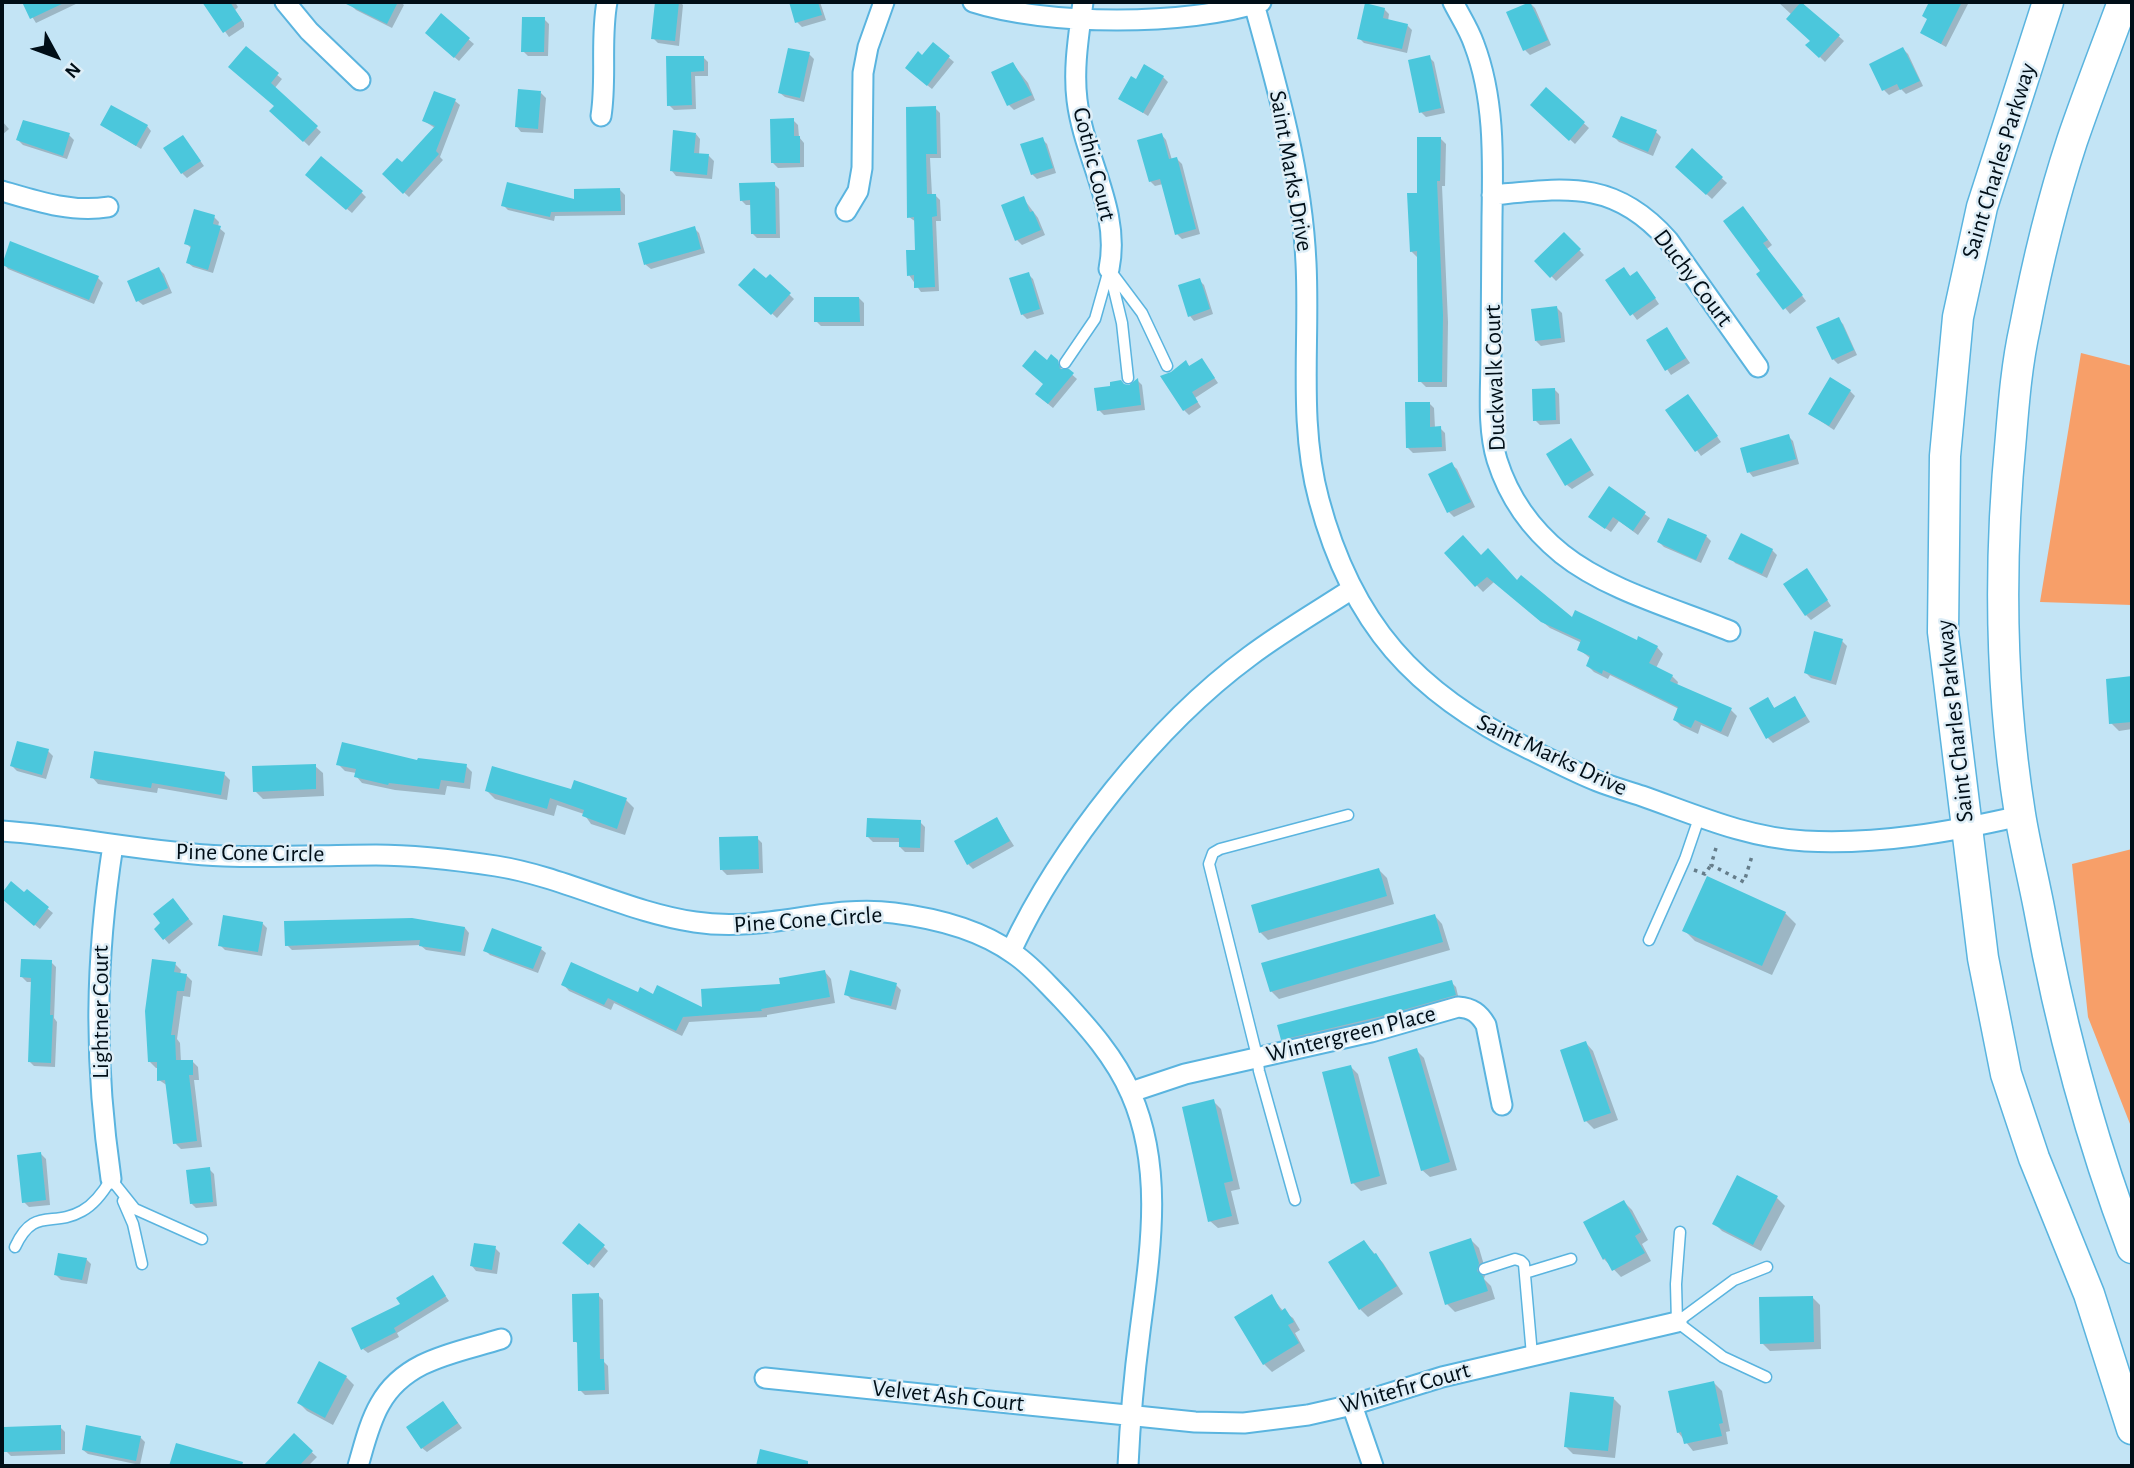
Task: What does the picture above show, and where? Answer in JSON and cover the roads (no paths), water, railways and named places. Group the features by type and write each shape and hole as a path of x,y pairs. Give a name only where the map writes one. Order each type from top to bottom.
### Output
{"main road":[{"name":"Saint Charles Parkway","path":"2048,2 1982,207 1958,317 1945,456 1942,632 1983,958 2006,1074 2035,1158 2089,1294 2132,1430"},
{"path":"2123,2 2059,183 2042,245 2024,330 2006,487 2004,611 2009,706 2020,816 2051,976 2085,1112 2109,1188 2132,1248"}],"street":[{"path":"285,2 309,31 360,80"},
{"path":"601,116 605,91 603,50 607,2"},
{"path":"846,211 858,191 862,168 863,73 868,47 884,2"},
{"path":"973,2 1020,14 1082,10"},
{"path":"1044,2 1082,10 1168,18 1224,11 1257,3"},
{"name":"Duckwalk Court","path":"1453,2 1474,44 1487,91 1492,142 1491,415 1496,457 1507,488 1520,512 1539,533 1562,554 1588,572 1730,631"},
{"name":"Saint Marks Drive","path":"1257,3 1290,141 1304,229 1307,406 1312,468 1331,539 1352,589 1366,614 1392,649 1432,691 1493,732 1586,776 1699,818 1752,833 1805,841 1890,838 1966,828 2020,816"},
{"name":"Gothic Court","path":"1082,10 1077,52 1077,99 1082,126 1108,212 1112,253 1109,269"},
{"name":"Duchy Court","path":"1492,195 1583,190 1614,198 1639,213 1655,225 1668,240 1758,367"},
{"path":"2,191 38,202 73,208 108,207"},
{"path":"1011,951 1026,920 1081,833 1162,734 1199,698 1249,657 1352,589"},
{"name":"Pine Cone Circle","path":"2,831 225,856 380,855 468,862 503,867 564,882 664,916 690,922 739,926 837,914 892,913 952,926 981,936 1011,951 1033,969 1090,1030 1117,1067 1137,1110 1149,1165 1153,1221 1130,1414 1128,1466"},
{"name":"Lightner Court","path":"111,1179 102,1111 98,1008 102,920 113,845"},
{"name":"Wintergreen Place","path":"1130,1092 1185,1074 1371,1032 1466,1007 1479,1014 1486,1025 1502,1105"},
{"name":"Whitefir Court","path":"1130,1414 1195,1422 1244,1423 1308,1415 1352,1405 1397,1389 1677,1322"},
{"path":"358,1466 371,1422 380,1404 403,1375 437,1358 501,1339"},
{"name":"Velvet Ash Court","path":"765,1378 1130,1414"},
{"path":"1352,1405 1373,1466"}],"lane":[{"path":"1065,363 1095,318 1109,269"},
{"path":"1109,269 1142,313 1167,366"},
{"path":"1109,269 1122,323 1128,379"},
{"path":"1295,1200 1259,1071 1209,864 1213,853 1220,849 1348,815"},
{"path":"1648,940 1685,859 1699,818"},
{"path":"111,1179 135,1209 202,1239"},
{"path":"15,1247 23,1230 32,1222 80,1213 97,1199 111,1179"},
{"path":"111,1179 133,1224 142,1264"},
{"path":"1677,1322 1676,1284 1680,1231"},
{"path":"1484,1269 1516,1259 1524,1264 1532,1355"},
{"path":"1525,1273 1571,1259"},
{"path":"1677,1322 1734,1280 1767,1266"},
{"path":"1677,1322 1723,1357 1766,1377"}]}
